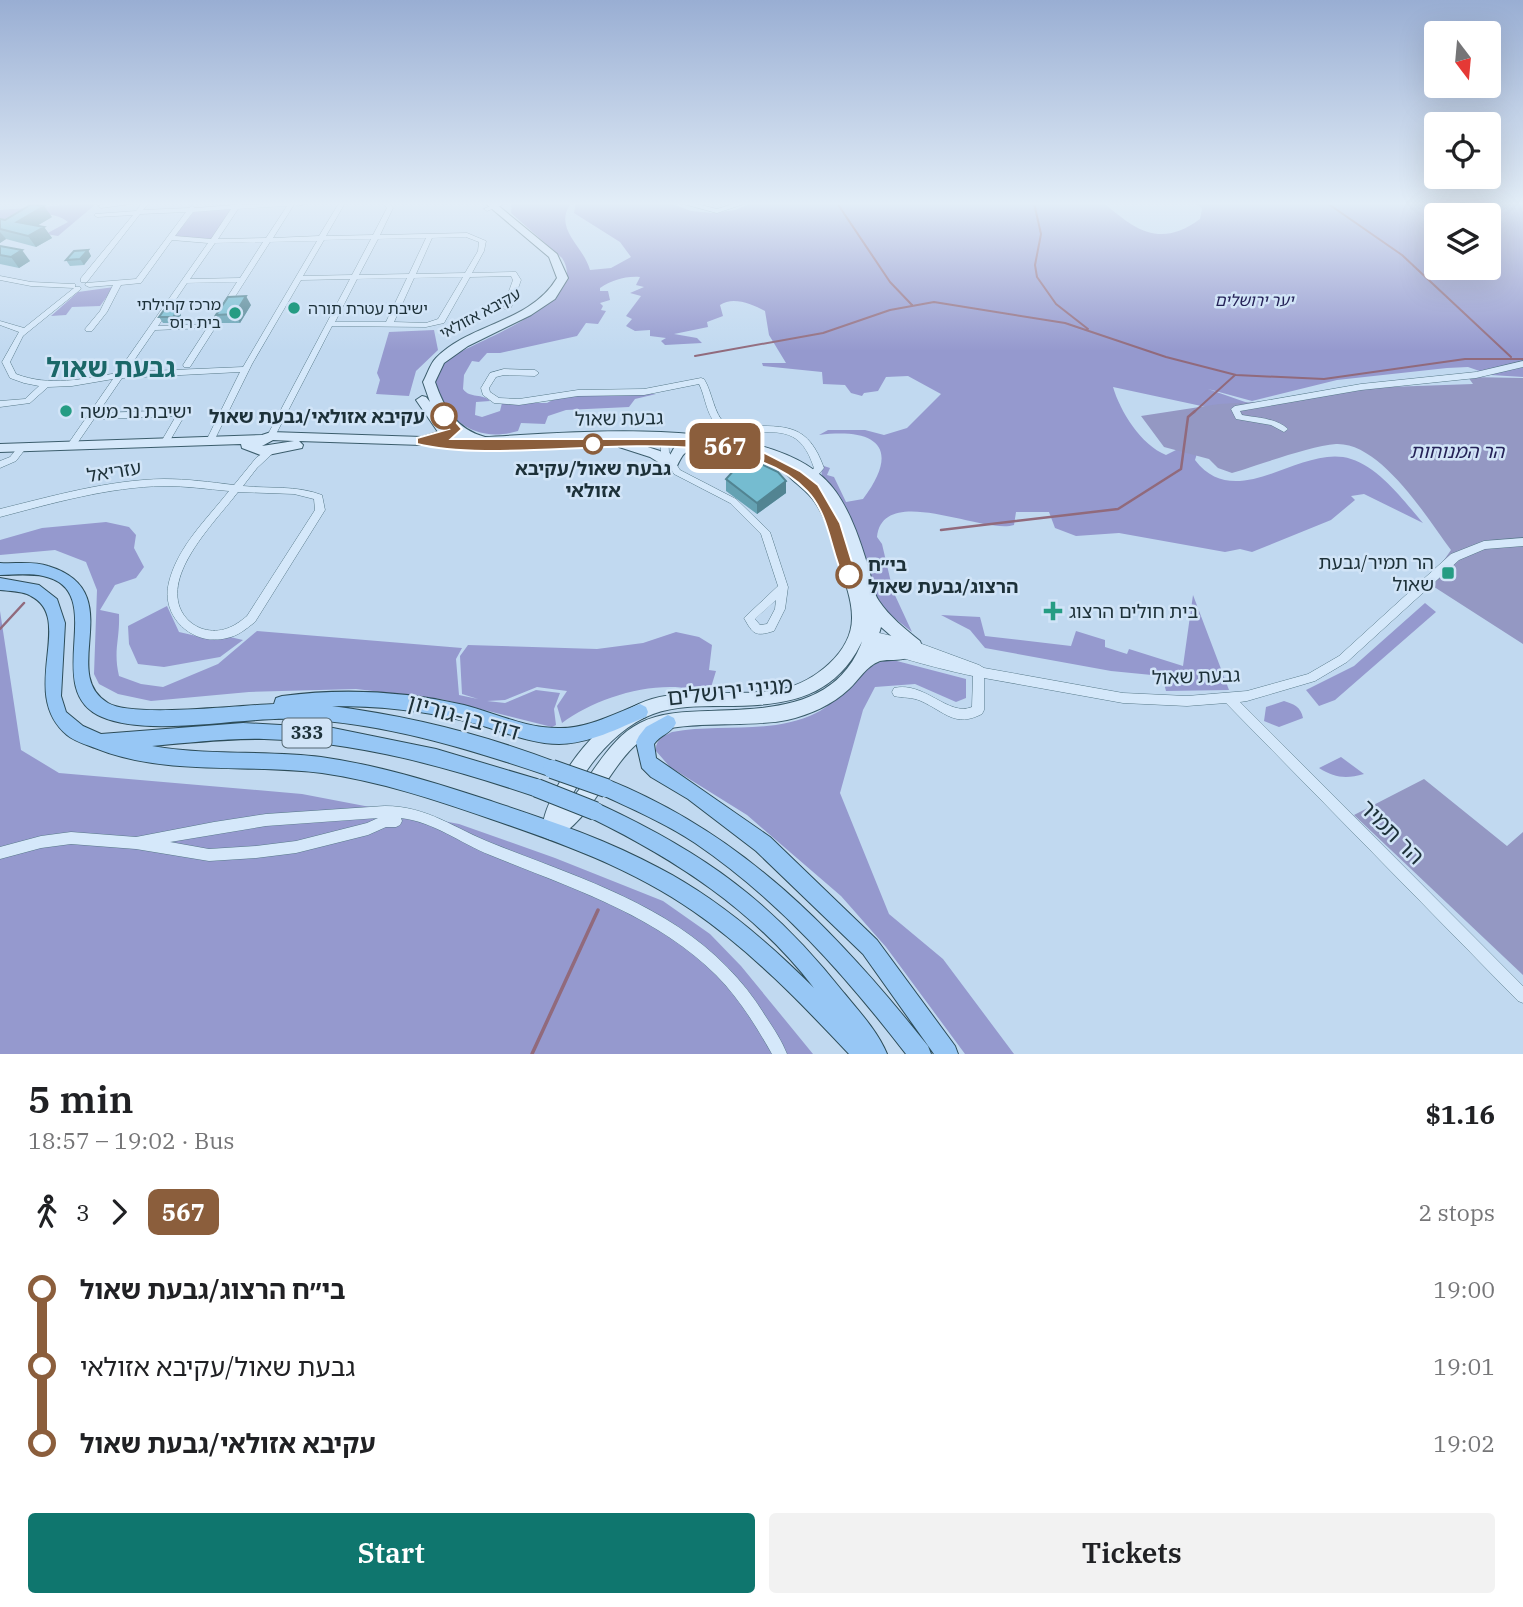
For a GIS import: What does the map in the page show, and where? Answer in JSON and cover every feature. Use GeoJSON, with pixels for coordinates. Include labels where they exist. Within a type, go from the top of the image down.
{"type":"FeatureCollection","features":[{"type":"Feature","properties":{"kind":"main road","name":"דוד בן-גוריון"},"geometry":{"type":"LineString","coordinates":[[0,569],[48,572],[70,582],[79,593],[84,604],[85,617],[80,684],[92,704],[106,712],[125,715],[296,711],[393,722],[469,741],[552,769],[606,788],[680,822],[760,879],[849,964],[920,1054]]}},
{"type":"Feature","properties":{"kind":"main road"},"geometry":{"type":"LineString","coordinates":[[0,584],[17,585],[42,594],[57,611],[59,622],[52,689],[56,707],[72,729],[103,745],[138,753],[292,762],[387,778],[551,831],[630,863],[674,886],[780,968],[864,1054]]}},
{"type":"Feature","properties":{"kind":"main road"},"geometry":{"type":"LineString","coordinates":[[218,713],[287,702],[389,700],[460,712],[540,734],[559,736],[586,731],[640,712]]}},
{"type":"Feature","properties":{"kind":"main road"},"geometry":{"type":"LineString","coordinates":[[668,723],[652,733],[645,742],[648,762],[762,844],[820,896],[870,947],[947,1054]]}},
{"type":"Feature","properties":{"kind":"main road","name":"333"},"geometry":{"type":"LineString","coordinates":[[72,729],[86,736],[122,740],[259,731],[331,735],[432,754],[537,788],[595,811],[695,862],[741,898],[782,935],[834,992],[876,1054]]}},
{"type":"Feature","properties":{"kind":"street"},"geometry":{"type":"LineString","coordinates":[[86,283],[109,252]]}},
{"type":"Feature","properties":{"kind":"street"},"geometry":{"type":"LineString","coordinates":[[160,252],[138,281],[86,283],[74,288],[25,331],[8,354],[6,367],[9,373],[20,380],[46,384],[120,376],[246,369]]}},
{"type":"Feature","properties":{"kind":"street"},"geometry":{"type":"LineString","coordinates":[[71,446],[206,252]]}},
{"type":"Feature","properties":{"kind":"street"},"geometry":{"type":"LineString","coordinates":[[187,365],[260,252]]}},
{"type":"Feature","properties":{"kind":"street"},"geometry":{"type":"LineString","coordinates":[[209,441],[246,369],[315,252]]}},
{"type":"Feature","properties":{"kind":"street"},"geometry":{"type":"LineString","coordinates":[[236,489],[267,445],[367,252]]}},
{"type":"Feature","properties":{"kind":"street"},"geometry":{"type":"LineString","coordinates":[[389,325],[422,252]]}},
{"type":"Feature","properties":{"kind":"street"},"geometry":{"type":"LineString","coordinates":[[329,324],[426,325],[441,321],[480,252]]}},
{"type":"Feature","properties":{"kind":"street","name":"עקיבא אזולאי"},"geometry":{"type":"LineString","coordinates":[[450,432],[433,419],[420,388],[427,366],[448,349],[531,307],[549,290],[554,278],[553,265],[542,252]]}},
{"type":"Feature","properties":{"kind":"street","name":"עקיבא אזולאי"},"geometry":{"type":"LineString","coordinates":[[450,432],[429,397],[428,378],[433,367],[450,352],[537,307],[555,290],[560,279],[559,265],[548,252]]}},
{"type":"Feature","properties":{"kind":"street"},"geometry":{"type":"LineString","coordinates":[[298,278],[513,274],[517,281],[507,308]]}},
{"type":"Feature","properties":{"kind":"street"},"geometry":{"type":"LineString","coordinates":[[0,278],[74,288]]}},
{"type":"Feature","properties":{"kind":"street"},"geometry":{"type":"LineString","coordinates":[[186,281],[241,280]]}},
{"type":"Feature","properties":{"kind":"street"},"geometry":{"type":"LineString","coordinates":[[89,329],[103,312],[118,283]]}},
{"type":"Feature","properties":{"kind":"street"},"geometry":{"type":"LineString","coordinates":[[1,325],[25,331]]}},
{"type":"Feature","properties":{"kind":"street"},"geometry":{"type":"LineString","coordinates":[[153,328],[210,326]]}},
{"type":"Feature","properties":{"kind":"street"},"geometry":{"type":"LineString","coordinates":[[1284,429],[1273,423],[1239,417],[1235,409],[1360,387],[1476,375],[1523,364]]}},
{"type":"Feature","properties":{"kind":"street"},"geometry":{"type":"LineString","coordinates":[[535,373],[504,372],[493,376],[485,388],[486,393],[497,401],[519,402],[578,393],[644,392],[701,381],[716,419],[725,427],[780,429],[797,433],[805,439],[817,458],[819,468],[811,479]]}},
{"type":"Feature","properties":{"kind":"street"},"geometry":{"type":"LineString","coordinates":[[0,404],[27,401],[46,384]]}},
{"type":"Feature","properties":{"kind":"street"},"geometry":{"type":"LineString","coordinates":[[103,416],[182,413],[165,442]]}},
{"type":"Feature","properties":{"kind":"street"},"geometry":{"type":"LineString","coordinates":[[413,439],[430,429],[433,419]]}},
{"type":"Feature","properties":{"kind":"street"},"geometry":{"type":"LineString","coordinates":[[0,449],[209,441],[267,445],[367,446],[450,432]]}},
{"type":"Feature","properties":{"kind":"street","name":"גבעת שאול"},"geometry":{"type":"LineString","coordinates":[[450,432],[485,441],[708,438],[750,446],[792,463],[811,479],[833,523],[868,637]]}},
{"type":"Feature","properties":{"kind":"street","name":"גבעת שאול"},"geometry":{"type":"LineString","coordinates":[[450,432],[470,445],[624,444],[664,440],[701,443],[754,453],[811,479],[828,490],[844,521],[875,621],[868,637]]}},
{"type":"Feature","properties":{"kind":"street"},"geometry":{"type":"LineString","coordinates":[[267,445],[333,439],[413,439],[470,445]]}},
{"type":"Feature","properties":{"kind":"street"},"geometry":{"type":"LineString","coordinates":[[319,446],[333,439]]}},
{"type":"Feature","properties":{"kind":"street"},"geometry":{"type":"LineString","coordinates":[[664,440],[671,465]]}},
{"type":"Feature","properties":{"kind":"street"},"geometry":{"type":"LineString","coordinates":[[671,465],[679,452],[701,443]]}},
{"type":"Feature","properties":{"kind":"street"},"geometry":{"type":"LineString","coordinates":[[624,444],[655,454],[683,477],[733,501],[761,525],[783,587]]}},
{"type":"Feature","properties":{"kind":"street"},"geometry":{"type":"LineString","coordinates":[[0,465],[13,458],[22,448]]}},
{"type":"Feature","properties":{"kind":"street","name":"עזריאל"},"geometry":{"type":"LineString","coordinates":[[0,513],[138,484],[236,489],[319,496],[320,510],[246,625],[220,635],[190,630],[180,622],[172,603],[176,574],[186,555],[236,489]]}},
{"type":"Feature","properties":{"kind":"street","name":"גבעת שאול"},"geometry":{"type":"LineString","coordinates":[[868,637],[957,668],[979,670],[1055,688],[1123,698],[1187,701],[1229,698],[1289,686],[1326,670],[1354,650],[1455,557],[1501,542],[1523,542]]}},
{"type":"Feature","properties":{"kind":"street"},"geometry":{"type":"LineString","coordinates":[[854,672],[876,655],[908,649],[869,596]]}},
{"type":"Feature","properties":{"kind":"street","name":"מגיני ירושלים"},"geometry":{"type":"LineString","coordinates":[[551,831],[570,815],[632,737],[653,725],[794,712],[837,692],[854,672],[868,637]]}},
{"type":"Feature","properties":{"kind":"street","name":"מגיני ירושלים"},"geometry":{"type":"LineString","coordinates":[[551,831],[562,796],[589,757],[606,736],[640,712],[667,704],[741,701],[804,691],[834,673],[868,637]]}},
{"type":"Feature","properties":{"kind":"street"},"geometry":{"type":"LineString","coordinates":[[898,692],[921,696],[951,714],[972,714],[978,710],[980,701],[979,670]]}},
{"type":"Feature","properties":{"kind":"street","name":"הר תמיר"},"geometry":{"type":"LineString","coordinates":[[1229,698],[1523,996]]}},
{"type":"Feature","properties":{"kind":"street"},"geometry":{"type":"LineString","coordinates":[[136,843],[283,816],[407,813],[441,822],[470,841],[592,890],[659,924],[712,961],[750,1006],[780,1054]]}},
{"type":"Feature","properties":{"kind":"street"},"geometry":{"type":"LineString","coordinates":[[0,853],[61,838],[136,843],[209,855],[256,852],[296,847],[368,829],[386,821],[396,821]]}},
{"type":"Feature","properties":{"kind":"green space","name":"יער ירושלים"},"geometry":{"type":"Polygon","coordinates":[[[555,252],[580,252],[590,270],[611,268],[631,257],[627,252],[1424,252],[1424,280],[1501,280],[1501,252],[1523,252],[1523,377],[1491,375],[1468,367],[1447,368],[1337,380],[1252,401],[1208,389],[1248,403],[1234,413],[1113,387],[1121,406],[1140,435],[1148,444],[1166,455],[1202,437],[1195,460],[1212,475],[1230,481],[1250,480],[1311,460],[1332,457],[1351,459],[1382,477],[1423,523],[1364,494],[1351,496],[1355,500],[1331,520],[1252,552],[1240,549],[1225,552],[1119,533],[1076,536],[1055,528],[1049,512],[1016,512],[1014,525],[1000,526],[937,514],[897,513],[883,521],[877,537],[882,544],[893,591],[912,632],[883,609],[874,595],[836,496],[822,478],[821,465],[830,468],[827,475],[834,477],[846,502],[863,499],[881,466],[881,454],[877,445],[868,438],[855,435],[819,435],[828,430],[865,430],[884,435],[907,428],[941,394],[908,376],[886,377],[878,391],[864,393],[862,396],[851,393],[845,385],[823,384],[822,372],[763,366],[762,363],[786,363],[769,335],[765,311],[742,302],[731,301],[720,305],[723,316],[707,322],[708,327],[674,334],[697,338],[702,343],[665,345],[661,341],[666,338],[650,336],[650,330],[635,331],[626,326],[632,319],[626,316],[641,296],[630,293],[644,287],[636,285],[640,277],[629,277],[600,288],[600,291],[608,291],[610,300],[600,303],[603,306],[601,310],[606,311],[598,324],[586,323],[577,336],[500,353],[487,353],[479,362],[472,361],[464,375],[463,389],[469,394],[490,401],[476,402],[475,415],[482,417],[500,411],[502,403],[547,403],[558,397],[579,394],[656,394],[635,399],[629,407],[566,410],[548,416],[545,424],[521,423],[518,431],[504,434],[478,432],[456,420],[433,386],[440,367],[458,353],[524,320],[545,306],[560,291],[567,275],[562,258],[555,252]]]}},
{"type":"Feature","properties":{"kind":"green space"},"geometry":{"type":"Polygon","coordinates":[[[114,287],[100,306],[72,307],[66,315],[51,316],[78,292],[114,287]]]}},
{"type":"Feature","properties":{"kind":"green space"},"geometry":{"type":"Polygon","coordinates":[[[434,330],[438,350],[416,371],[409,396],[376,394],[380,380],[377,373],[389,332],[434,330]]]}},
{"type":"Feature","properties":{"kind":"green space","name":"הר המנוחות"},"geometry":{"type":"Polygon","coordinates":[[[1468,377],[1523,378],[1523,644],[1428,583],[1451,550],[1401,484],[1370,455],[1353,447],[1325,445],[1232,473],[1218,468],[1209,459],[1164,447],[1141,416],[1219,404],[1292,400],[1361,388],[1473,384],[1468,377]]]}},
{"type":"Feature","properties":{"kind":"green space"},"geometry":{"type":"Polygon","coordinates":[[[106,522],[129,527],[136,535],[134,548],[144,567],[136,578],[115,585],[100,610],[119,614],[119,676],[141,684],[163,687],[218,664],[257,631],[462,648],[456,659],[459,695],[478,699],[462,694],[460,656],[468,645],[597,649],[643,643],[676,632],[699,637],[712,645],[709,670],[716,671],[709,694],[673,687],[632,692],[594,705],[562,723],[557,706],[567,691],[537,687],[505,700],[487,701],[505,703],[536,690],[560,693],[554,709],[556,725],[552,727],[441,699],[356,689],[249,692],[151,701],[118,694],[99,684],[94,674],[97,590],[86,562],[55,550],[0,555],[0,540],[42,528],[106,522]]]}},
{"type":"Feature","properties":{"kind":"green space"},"geometry":{"type":"Polygon","coordinates":[[[1193,595],[1229,690],[1166,691],[1162,676],[1111,671],[985,648],[970,630],[941,615],[980,617],[985,636],[1071,646],[1076,631],[1105,640],[1105,647],[1127,654],[1129,649],[1183,666],[1193,595]]]}},
{"type":"Feature","properties":{"kind":"green space"},"geometry":{"type":"Polygon","coordinates":[[[1425,603],[1436,612],[1335,700],[1319,706],[1306,690],[1354,666],[1425,603]]]}},
{"type":"Feature","properties":{"kind":"green space"},"geometry":{"type":"Polygon","coordinates":[[[167,606],[179,632],[214,640],[230,637],[243,640],[220,657],[164,667],[138,664],[129,644],[128,626],[167,606]]]}},
{"type":"Feature","properties":{"kind":"green space"},"geometry":{"type":"Polygon","coordinates":[[[0,611],[21,750],[59,773],[302,794],[459,824],[555,858],[663,901],[710,934],[741,966],[813,1054],[0,1054],[0,611]]]}},
{"type":"Feature","properties":{"kind":"green space"},"geometry":{"type":"Polygon","coordinates":[[[893,660],[966,679],[966,698],[956,702],[915,684],[875,687],[863,710],[840,793],[889,914],[943,959],[1014,1054],[965,1054],[886,947],[841,896],[747,815],[670,767],[656,751],[658,741],[672,732],[763,726],[799,720],[826,707],[863,672],[883,661],[893,660]]]}},
{"type":"Feature","properties":{"kind":"green space"},"geometry":{"type":"Polygon","coordinates":[[[1284,701],[1296,706],[1303,718],[1279,727],[1264,721],[1266,707],[1284,701]]]}},
{"type":"Feature","properties":{"kind":"green space"},"geometry":{"type":"Polygon","coordinates":[[[1341,757],[1364,774],[1341,777],[1319,768],[1341,757]]]}},
{"type":"Feature","properties":{"kind":"green space"},"geometry":{"type":"Polygon","coordinates":[[[1424,779],[1507,846],[1523,832],[1523,975],[1354,815],[1424,779]]]}},
{"type":"Feature","properties":{"kind":"building"},"geometry":{"type":"Polygon","coordinates":[[[0,252],[19,252],[11,257],[0,255],[0,252]]]}},
{"type":"Feature","properties":{"kind":"building"},"geometry":{"type":"Polygon","coordinates":[[[73,252],[86,252],[80,259],[66,260],[73,252]]]}},
{"type":"Feature","properties":{"kind":"building"},"geometry":{"type":"Polygon","coordinates":[[[246,296],[235,314],[216,315],[228,297],[246,296]]]}},
{"type":"Feature","properties":{"kind":"building"},"geometry":{"type":"Polygon","coordinates":[[[164,310],[178,310],[173,317],[159,317],[164,310]]]}},
{"type":"Feature","properties":{"kind":"building"},"geometry":{"type":"Polygon","coordinates":[[[746,457],[778,472],[786,481],[757,503],[726,479],[746,457]]]}},
{"type":"Feature","properties":{"kind":"waterway"},"geometry":{"type":"LineString","coordinates":[[870,252],[890,282],[912,305]]}},
{"type":"Feature","properties":{"kind":"waterway"},"geometry":{"type":"LineString","coordinates":[[1037,252],[1035,265],[1037,277],[1056,304],[1088,329]]}},
{"type":"Feature","properties":{"kind":"waterway"},"geometry":{"type":"LineString","coordinates":[[1398,252],[1511,357]]}},
{"type":"Feature","properties":{"kind":"waterway"},"geometry":{"type":"LineString","coordinates":[[695,356],[823,333],[890,310],[934,302],[1065,323],[1166,357],[1236,375],[1324,379],[1465,359],[1523,359]]}},
{"type":"Feature","properties":{"kind":"waterway"},"geometry":{"type":"LineString","coordinates":[[1193,413],[1235,375]]}},
{"type":"Feature","properties":{"kind":"waterway"},"geometry":{"type":"LineString","coordinates":[[941,530],[1118,509],[1181,469],[1188,417],[1195,411]]}},
{"type":"Feature","properties":{"kind":"waterway"},"geometry":{"type":"LineString","coordinates":[[0,629],[24,603]]}},
{"type":"Feature","properties":{"kind":"waterway"},"geometry":{"type":"LineString","coordinates":[[532,1054],[598,910]]}},
{"type":"Feature","properties":{"kind":"bus line","name":"567"},"geometry":{"type":"LineString","coordinates":[[444,416],[456,429],[448,436],[422,441],[478,446],[707,443],[747,451],[774,461],[806,482],[825,505],[849,575]]}},
{"type":"Feature","properties":{"kind":"place","name":"ישיבת עטרת תורה"},"geometry":{"type":"Point","coordinates":[294,308]}},
{"type":"Feature","properties":{"kind":"place","name":"מרכז קהילתי בית רוס"},"geometry":{"type":"Point","coordinates":[235,313]}},
{"type":"Feature","properties":{"kind":"place","name":"ישיבת נר משה"},"geometry":{"type":"Point","coordinates":[66,411]}},
{"type":"Feature","properties":{"kind":"place","name":"עקיבא אזולאי/גבעת שאול"},"geometry":{"type":"Point","coordinates":[444,416]}},
{"type":"Feature","properties":{"kind":"place","name":"גבעת שאול/עקיבא אזולאי"},"geometry":{"type":"Point","coordinates":[593,444]}},
{"type":"Feature","properties":{"kind":"place","name":"הר תמיר/גבעת שאול"},"geometry":{"type":"Point","coordinates":[1448,573]}},
{"type":"Feature","properties":{"kind":"place","name":"בי״ח הרצוג/גבעת שאול"},"geometry":{"type":"Point","coordinates":[849,575]}},
{"type":"Feature","properties":{"kind":"place","name":"בית חולים הרצוג"},"geometry":{"type":"Point","coordinates":[1053,611]}},
{"type":"Feature","properties":{"kind":"district","name":"גבעת שאול"},"geometry":{"type":"Point","coordinates":[111,368]}}]}
